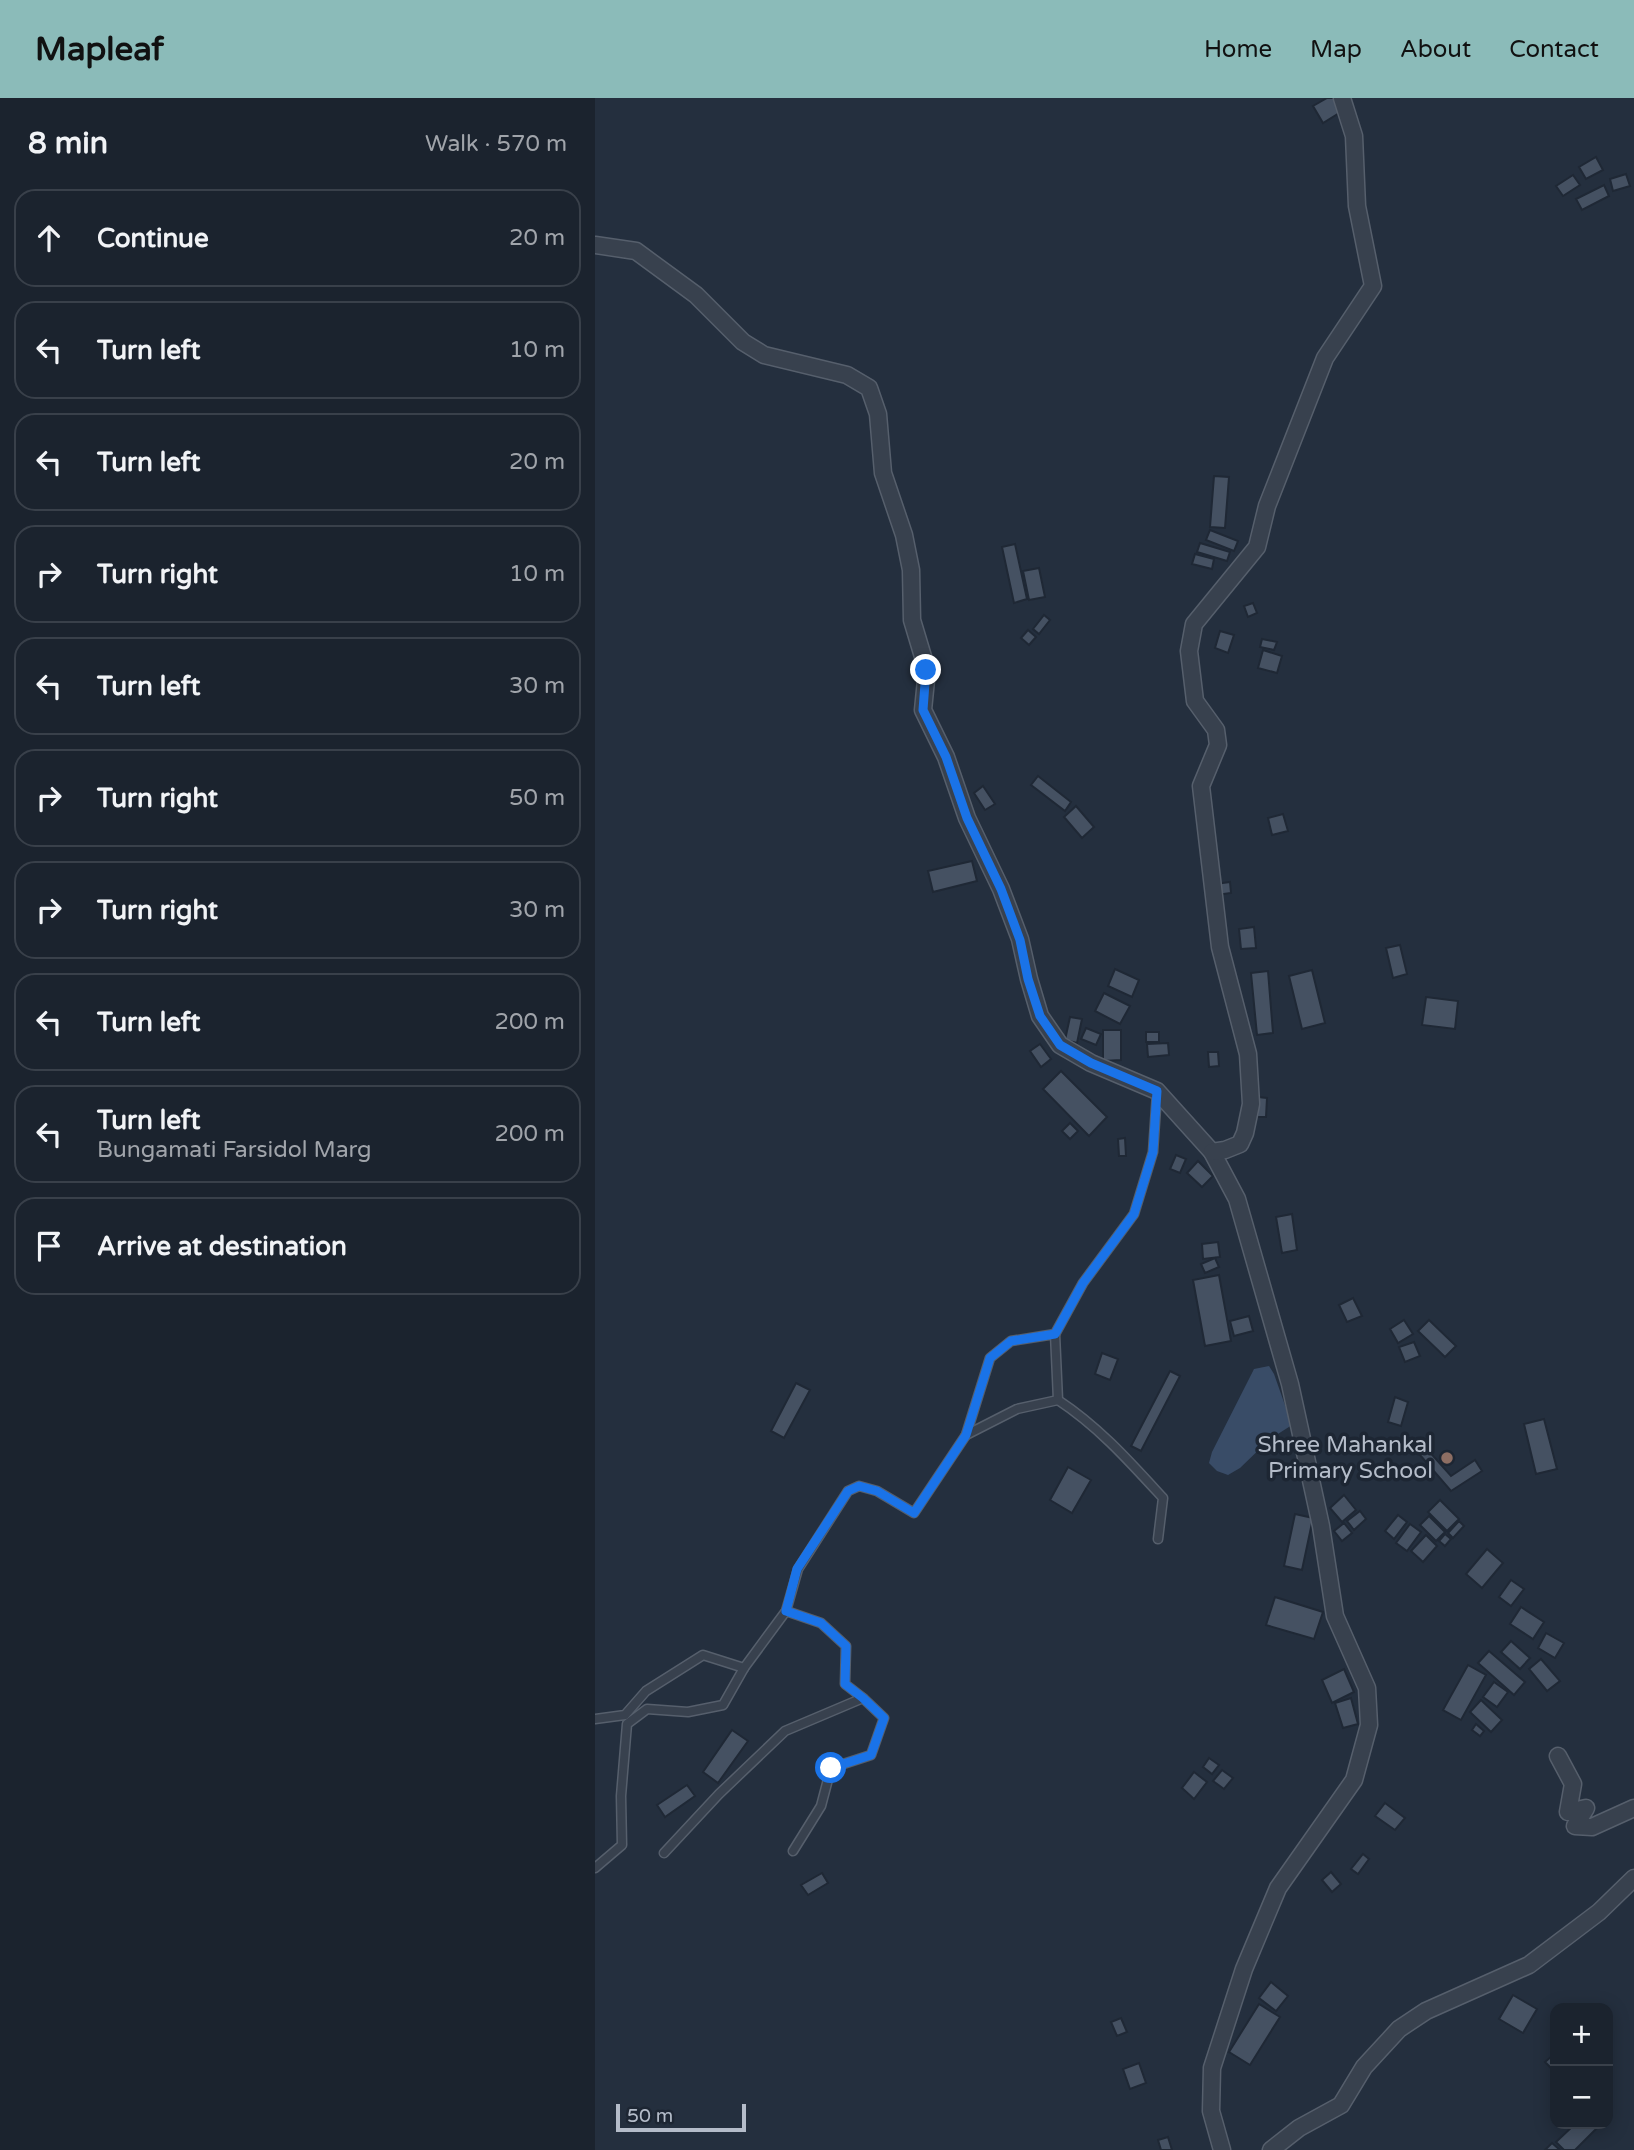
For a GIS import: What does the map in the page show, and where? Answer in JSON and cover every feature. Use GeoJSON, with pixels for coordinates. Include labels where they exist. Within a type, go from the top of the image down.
{"type":"FeatureCollection","features":[{"type":"Feature","properties":{"kind":"street"},"geometry":{"type":"LineString","coordinates":[[1212,1152],[1240,1144],[1251,1104],[1248,1054],[1220,947],[1217,907],[1205,833],[1201,786],[1218,745],[1216,730],[1195,701],[1189,651],[1194,624],[1257,547],[1267,506],[1325,358],[1373,286],[1357,206],[1354,136],[1342,98]]}},
{"type":"Feature","properties":{"kind":"street"},"geometry":{"type":"LineString","coordinates":[[595,244],[636,251],[696,295],[743,342],[764,355],[847,375],[869,388],[879,414],[883,473],[904,535],[911,569],[912,620],[926,670],[923,710],[946,757],[967,818],[1001,889],[1020,940],[1028,979],[1040,1016],[1060,1045],[1091,1063],[1157,1091],[1212,1152],[1237,1199],[1290,1384],[1321,1526],[1335,1616],[1367,1688],[1369,1725],[1354,1780],[1278,1888],[1244,1969],[1212,2068],[1211,2112],[1222,2150]]}},
{"type":"Feature","properties":{"kind":"street"},"geometry":{"type":"LineString","coordinates":[[1558,1756],[1573,1784],[1567,1812],[1586,1808],[1575,1826],[1591,1828],[1634,1808]]}},
{"type":"Feature","properties":{"kind":"street"},"geometry":{"type":"LineString","coordinates":[[1271,2150],[1299,2128],[1341,2105],[1364,2067],[1399,2029],[1426,2011],[1529,1965],[1599,1912],[1634,1878]]}},
{"type":"Feature","properties":{"kind":"lane"},"geometry":{"type":"LineString","coordinates":[[1058,1401],[1055,1334],[1083,1283],[1134,1214],[1153,1152],[1157,1091]]}},
{"type":"Feature","properties":{"kind":"lane"},"geometry":{"type":"LineString","coordinates":[[595,1868],[622,1846],[621,1796],[627,1724],[647,1709],[688,1712],[723,1705],[744,1668],[786,1611],[797,1569],[848,1491],[859,1486],[877,1491],[914,1513],[966,1435],[990,1358],[1011,1341],[1055,1334]]}},
{"type":"Feature","properties":{"kind":"lane"},"geometry":{"type":"LineString","coordinates":[[966,1435],[1017,1409],[1058,1401],[1084,1418],[1111,1442],[1163,1498],[1158,1539]]}},
{"type":"Feature","properties":{"kind":"lane"},"geometry":{"type":"LineString","coordinates":[[786,1611],[821,1623],[846,1646],[845,1684],[884,1718],[871,1755],[831,1768],[821,1806],[793,1851]]}},
{"type":"Feature","properties":{"kind":"lane"},"geometry":{"type":"LineString","coordinates":[[595,1719],[625,1715],[646,1691],[703,1655],[744,1668]]}},
{"type":"Feature","properties":{"kind":"lane"},"geometry":{"type":"LineString","coordinates":[[664,1853],[719,1794],[785,1731],[863,1698]]}},
{"type":"Feature","properties":{"kind":"water"},"geometry":{"type":"Polygon","coordinates":[[[1269,1366],[1292,1425],[1270,1439],[1240,1468],[1228,1475],[1217,1471],[1209,1463],[1212,1452],[1254,1369],[1269,1366]]]}},
{"type":"Feature","properties":{"kind":"building"},"geometry":{"type":"Polygon","coordinates":[[[1327,98],[1337,98],[1344,110],[1323,123],[1313,106],[1327,98]]]}},
{"type":"Feature","properties":{"kind":"building"},"geometry":{"type":"Polygon","coordinates":[[[1596,157],[1603,170],[1586,179],[1579,167],[1596,157]]]}},
{"type":"Feature","properties":{"kind":"building"},"geometry":{"type":"Polygon","coordinates":[[[1626,174],[1630,186],[1613,191],[1610,179],[1626,174]]]}},
{"type":"Feature","properties":{"kind":"building"},"geometry":{"type":"Polygon","coordinates":[[[1573,175],[1580,185],[1563,196],[1556,186],[1573,175]]]}},
{"type":"Feature","properties":{"kind":"building"},"geometry":{"type":"Polygon","coordinates":[[[1604,185],[1609,196],[1582,210],[1576,199],[1604,185]]]}},
{"type":"Feature","properties":{"kind":"building"},"geometry":{"type":"Polygon","coordinates":[[[1214,476],[1229,477],[1225,528],[1210,527],[1214,476]]]}},
{"type":"Feature","properties":{"kind":"building"},"geometry":{"type":"Polygon","coordinates":[[[1210,530],[1238,541],[1234,551],[1206,540],[1210,530]]]}},
{"type":"Feature","properties":{"kind":"building"},"geometry":{"type":"Polygon","coordinates":[[[1200,543],[1230,552],[1227,561],[1197,552],[1200,543]]]}},
{"type":"Feature","properties":{"kind":"building"},"geometry":{"type":"Polygon","coordinates":[[[1015,544],[1027,599],[1014,603],[1002,547],[1015,544]]]}},
{"type":"Feature","properties":{"kind":"building"},"geometry":{"type":"Polygon","coordinates":[[[1195,554],[1214,559],[1212,569],[1192,564],[1195,554]]]}},
{"type":"Feature","properties":{"kind":"building"},"geometry":{"type":"Polygon","coordinates":[[[1039,568],[1045,597],[1029,600],[1023,571],[1039,568]]]}},
{"type":"Feature","properties":{"kind":"building"},"geometry":{"type":"Polygon","coordinates":[[[1253,603],[1257,613],[1248,617],[1244,606],[1253,603]]]}},
{"type":"Feature","properties":{"kind":"building"},"geometry":{"type":"Polygon","coordinates":[[[1044,615],[1050,620],[1039,634],[1033,629],[1044,615]]]}},
{"type":"Feature","properties":{"kind":"building"},"geometry":{"type":"Polygon","coordinates":[[[1028,630],[1036,637],[1029,645],[1021,638],[1028,630]]]}},
{"type":"Feature","properties":{"kind":"building"},"geometry":{"type":"Polygon","coordinates":[[[1220,631],[1234,635],[1228,653],[1215,648],[1220,631]]]}},
{"type":"Feature","properties":{"kind":"building"},"geometry":{"type":"Polygon","coordinates":[[[1262,639],[1277,642],[1274,650],[1260,647],[1262,639]]]}},
{"type":"Feature","properties":{"kind":"building"},"geometry":{"type":"Polygon","coordinates":[[[1263,650],[1282,656],[1277,673],[1258,668],[1263,650]]]}},
{"type":"Feature","properties":{"kind":"building"},"geometry":{"type":"Polygon","coordinates":[[[1038,776],[1071,802],[1065,811],[1031,785],[1038,776]]]}},
{"type":"Feature","properties":{"kind":"building"},"geometry":{"type":"Polygon","coordinates":[[[983,786],[995,804],[985,810],[974,793],[983,786]]]}},
{"type":"Feature","properties":{"kind":"building"},"geometry":{"type":"Polygon","coordinates":[[[1076,806],[1094,827],[1082,838],[1064,817],[1076,806]]]}},
{"type":"Feature","properties":{"kind":"building"},"geometry":{"type":"Polygon","coordinates":[[[1283,814],[1288,831],[1272,835],[1268,818],[1283,814]]]}},
{"type":"Feature","properties":{"kind":"building"},"geometry":{"type":"Polygon","coordinates":[[[972,861],[977,881],[933,892],[928,871],[972,861]]]}},
{"type":"Feature","properties":{"kind":"building"},"geometry":{"type":"Polygon","coordinates":[[[1230,882],[1231,893],[1216,895],[1215,884],[1230,882]]]}},
{"type":"Feature","properties":{"kind":"building"},"geometry":{"type":"Polygon","coordinates":[[[1254,927],[1256,948],[1241,949],[1239,929],[1254,927]]]}},
{"type":"Feature","properties":{"kind":"building"},"geometry":{"type":"Polygon","coordinates":[[[1400,945],[1407,974],[1393,978],[1386,948],[1400,945]]]}},
{"type":"Feature","properties":{"kind":"building"},"geometry":{"type":"Polygon","coordinates":[[[1115,969],[1139,980],[1132,997],[1108,986],[1115,969]]]}},
{"type":"Feature","properties":{"kind":"building"},"geometry":{"type":"Polygon","coordinates":[[[1312,970],[1325,1023],[1302,1029],[1289,976],[1312,970]]]}},
{"type":"Feature","properties":{"kind":"building"},"geometry":{"type":"Polygon","coordinates":[[[1268,971],[1273,1033],[1257,1035],[1251,973],[1268,971]]]}},
{"type":"Feature","properties":{"kind":"building"},"geometry":{"type":"Polygon","coordinates":[[[1104,993],[1130,1006],[1120,1024],[1095,1011],[1104,993]]]}},
{"type":"Feature","properties":{"kind":"building"},"geometry":{"type":"Polygon","coordinates":[[[1426,997],[1458,1001],[1455,1029],[1422,1025],[1426,997]]]}},
{"type":"Feature","properties":{"kind":"building"},"geometry":{"type":"Polygon","coordinates":[[[1070,1017],[1082,1019],[1077,1043],[1065,1040],[1070,1017]]]}},
{"type":"Feature","properties":{"kind":"building"},"geometry":{"type":"Polygon","coordinates":[[[1086,1028],[1101,1034],[1096,1045],[1081,1039],[1086,1028]]]}},
{"type":"Feature","properties":{"kind":"building"},"geometry":{"type":"Polygon","coordinates":[[[1103,1030],[1121,1030],[1121,1060],[1103,1061],[1103,1030]]]}},
{"type":"Feature","properties":{"kind":"building"},"geometry":{"type":"Polygon","coordinates":[[[1146,1032],[1159,1032],[1159,1042],[1146,1042],[1146,1032]]]}},
{"type":"Feature","properties":{"kind":"building"},"geometry":{"type":"Polygon","coordinates":[[[1168,1043],[1169,1055],[1148,1057],[1147,1044],[1168,1043]]]}},
{"type":"Feature","properties":{"kind":"building"},"geometry":{"type":"Polygon","coordinates":[[[1040,1044],[1051,1059],[1041,1067],[1030,1051],[1040,1044]]]}},
{"type":"Feature","properties":{"kind":"building"},"geometry":{"type":"Polygon","coordinates":[[[1208,1052],[1218,1052],[1219,1066],[1209,1067],[1208,1052]]]}},
{"type":"Feature","properties":{"kind":"building"},"geometry":{"type":"Polygon","coordinates":[[[1061,1071],[1107,1117],[1089,1136],[1043,1089],[1061,1071]]]}},
{"type":"Feature","properties":{"kind":"building"},"geometry":{"type":"Polygon","coordinates":[[[1258,1097],[1267,1098],[1266,1117],[1257,1117],[1258,1097]]]}},
{"type":"Feature","properties":{"kind":"building"},"geometry":{"type":"Polygon","coordinates":[[[1070,1123],[1078,1131],[1070,1139],[1062,1131],[1070,1123]]]}},
{"type":"Feature","properties":{"kind":"building"},"geometry":{"type":"Polygon","coordinates":[[[1125,1138],[1126,1156],[1119,1156],[1118,1139],[1125,1138]]]}},
{"type":"Feature","properties":{"kind":"building"},"geometry":{"type":"Polygon","coordinates":[[[1176,1155],[1186,1159],[1180,1173],[1170,1169],[1176,1155]]]}},
{"type":"Feature","properties":{"kind":"building"},"geometry":{"type":"Polygon","coordinates":[[[1198,1161],[1213,1176],[1202,1187],[1187,1173],[1198,1161]]]}},
{"type":"Feature","properties":{"kind":"building"},"geometry":{"type":"Polygon","coordinates":[[[1292,1214],[1297,1250],[1282,1253],[1276,1217],[1292,1214]]]}},
{"type":"Feature","properties":{"kind":"building"},"geometry":{"type":"Polygon","coordinates":[[[1218,1242],[1220,1257],[1203,1259],[1202,1244],[1218,1242]]]}},
{"type":"Feature","properties":{"kind":"building"},"geometry":{"type":"Polygon","coordinates":[[[1215,1258],[1219,1267],[1205,1273],[1201,1264],[1215,1258]]]}},
{"type":"Feature","properties":{"kind":"building"},"geometry":{"type":"Polygon","coordinates":[[[1219,1275],[1231,1341],[1205,1346],[1193,1280],[1219,1275]]]}},
{"type":"Feature","properties":{"kind":"building"},"geometry":{"type":"Polygon","coordinates":[[[1353,1298],[1362,1316],[1347,1322],[1339,1305],[1353,1298]]]}},
{"type":"Feature","properties":{"kind":"building"},"geometry":{"type":"Polygon","coordinates":[[[1249,1316],[1253,1331],[1234,1336],[1230,1321],[1249,1316]]]}},
{"type":"Feature","properties":{"kind":"building"},"geometry":{"type":"Polygon","coordinates":[[[1404,1320],[1413,1334],[1398,1343],[1390,1329],[1404,1320]]]}},
{"type":"Feature","properties":{"kind":"building"},"geometry":{"type":"Polygon","coordinates":[[[1429,1320],[1456,1346],[1445,1357],[1418,1331],[1429,1320]]]}},
{"type":"Feature","properties":{"kind":"building"},"geometry":{"type":"Polygon","coordinates":[[[1414,1342],[1420,1356],[1405,1362],[1399,1347],[1414,1342]]]}},
{"type":"Feature","properties":{"kind":"building"},"geometry":{"type":"Polygon","coordinates":[[[1102,1353],[1118,1359],[1110,1380],[1095,1374],[1102,1353]]]}},
{"type":"Feature","properties":{"kind":"building"},"geometry":{"type":"Polygon","coordinates":[[[1170,1371],[1180,1376],[1141,1451],[1131,1446],[1170,1371]]]}},
{"type":"Feature","properties":{"kind":"building"},"geometry":{"type":"Polygon","coordinates":[[[796,1383],[810,1390],[784,1438],[771,1431],[796,1383]]]}},
{"type":"Feature","properties":{"kind":"building"},"geometry":{"type":"Polygon","coordinates":[[[1395,1397],[1408,1402],[1401,1426],[1388,1422],[1395,1397]]]}},
{"type":"Feature","properties":{"kind":"building"},"geometry":{"type":"Polygon","coordinates":[[[1544,1419],[1557,1469],[1536,1474],[1524,1424],[1544,1419]]]}},
{"type":"Feature","properties":{"kind":"building"},"geometry":{"type":"Polygon","coordinates":[[[1427,1449],[1451,1476],[1475,1460],[1482,1471],[1451,1491],[1420,1455],[1427,1449]]]}},
{"type":"Feature","properties":{"kind":"building"},"geometry":{"type":"Polygon","coordinates":[[[1068,1467],[1091,1480],[1072,1513],[1050,1500],[1068,1467]]]}},
{"type":"Feature","properties":{"kind":"building"},"geometry":{"type":"Polygon","coordinates":[[[1344,1495],[1356,1510],[1342,1522],[1330,1508],[1344,1495]]]}},
{"type":"Feature","properties":{"kind":"building"},"geometry":{"type":"Polygon","coordinates":[[[1440,1500],[1459,1519],[1447,1531],[1428,1512],[1440,1500]]]}},
{"type":"Feature","properties":{"kind":"building"},"geometry":{"type":"Polygon","coordinates":[[[1360,1511],[1366,1519],[1354,1530],[1347,1521],[1360,1511]]]}},
{"type":"Feature","properties":{"kind":"building"},"geometry":{"type":"Polygon","coordinates":[[[1295,1514],[1313,1518],[1302,1570],[1284,1566],[1295,1514]]]}},
{"type":"Feature","properties":{"kind":"building"},"geometry":{"type":"Polygon","coordinates":[[[1398,1515],[1407,1522],[1394,1539],[1385,1531],[1398,1515]]]}},
{"type":"Feature","properties":{"kind":"building"},"geometry":{"type":"Polygon","coordinates":[[[1429,1516],[1445,1532],[1436,1541],[1420,1525],[1429,1516]]]}},
{"type":"Feature","properties":{"kind":"building"},"geometry":{"type":"Polygon","coordinates":[[[1459,1521],[1464,1526],[1453,1538],[1448,1533],[1459,1521]]]}},
{"type":"Feature","properties":{"kind":"building"},"geometry":{"type":"Polygon","coordinates":[[[1344,1523],[1352,1533],[1342,1541],[1334,1531],[1344,1523]]]}},
{"type":"Feature","properties":{"kind":"building"},"geometry":{"type":"Polygon","coordinates":[[[1410,1524],[1421,1532],[1407,1551],[1396,1543],[1410,1524]]]}},
{"type":"Feature","properties":{"kind":"building"},"geometry":{"type":"Polygon","coordinates":[[[1445,1534],[1451,1539],[1445,1546],[1439,1541],[1445,1534]]]}},
{"type":"Feature","properties":{"kind":"building"},"geometry":{"type":"Polygon","coordinates":[[[1426,1535],[1437,1546],[1423,1562],[1411,1551],[1426,1535]]]}},
{"type":"Feature","properties":{"kind":"building"},"geometry":{"type":"Polygon","coordinates":[[[1487,1549],[1503,1563],[1482,1588],[1466,1574],[1487,1549]]]}},
{"type":"Feature","properties":{"kind":"building"},"geometry":{"type":"Polygon","coordinates":[[[1511,1580],[1524,1589],[1511,1606],[1499,1597],[1511,1580]]]}},
{"type":"Feature","properties":{"kind":"building"},"geometry":{"type":"Polygon","coordinates":[[[1275,1597],[1323,1612],[1314,1639],[1266,1625],[1275,1597]]]}},
{"type":"Feature","properties":{"kind":"building"},"geometry":{"type":"Polygon","coordinates":[[[1521,1607],[1544,1622],[1533,1639],[1510,1624],[1521,1607]]]}},
{"type":"Feature","properties":{"kind":"building"},"geometry":{"type":"Polygon","coordinates":[[[1546,1633],[1564,1643],[1555,1658],[1538,1648],[1546,1633]]]}},
{"type":"Feature","properties":{"kind":"building"},"geometry":{"type":"Polygon","coordinates":[[[1511,1641],[1530,1658],[1520,1669],[1501,1652],[1511,1641]]]}},
{"type":"Feature","properties":{"kind":"building"},"geometry":{"type":"Polygon","coordinates":[[[1489,1651],[1525,1682],[1514,1695],[1478,1663],[1489,1651]]]}},
{"type":"Feature","properties":{"kind":"building"},"geometry":{"type":"Polygon","coordinates":[[[1541,1659],[1560,1681],[1547,1691],[1529,1669],[1541,1659]]]}},
{"type":"Feature","properties":{"kind":"building"},"geometry":{"type":"Polygon","coordinates":[[[1468,1665],[1486,1675],[1461,1720],[1443,1710],[1468,1665]]]}},
{"type":"Feature","properties":{"kind":"building"},"geometry":{"type":"Polygon","coordinates":[[[1344,1669],[1354,1692],[1332,1703],[1322,1680],[1344,1669]]]}},
{"type":"Feature","properties":{"kind":"building"},"geometry":{"type":"Polygon","coordinates":[[[1494,1682],[1508,1692],[1497,1707],[1483,1697],[1494,1682]]]}},
{"type":"Feature","properties":{"kind":"building"},"geometry":{"type":"Polygon","coordinates":[[[1351,1698],[1358,1724],[1343,1728],[1335,1703],[1351,1698]]]}},
{"type":"Feature","properties":{"kind":"building"},"geometry":{"type":"Polygon","coordinates":[[[1481,1700],[1502,1720],[1491,1732],[1470,1712],[1481,1700]]]}},
{"type":"Feature","properties":{"kind":"building"},"geometry":{"type":"Polygon","coordinates":[[[1476,1724],[1484,1731],[1480,1736],[1472,1730],[1476,1724]]]}},
{"type":"Feature","properties":{"kind":"building"},"geometry":{"type":"Polygon","coordinates":[[[732,1730],[748,1741],[718,1783],[703,1772],[732,1730]]]}},
{"type":"Feature","properties":{"kind":"building"},"geometry":{"type":"Polygon","coordinates":[[[1209,1758],[1219,1765],[1212,1774],[1203,1767],[1209,1758]]]}},
{"type":"Feature","properties":{"kind":"building"},"geometry":{"type":"Polygon","coordinates":[[[1222,1770],[1233,1778],[1224,1789],[1213,1781],[1222,1770]]]}},
{"type":"Feature","properties":{"kind":"building"},"geometry":{"type":"Polygon","coordinates":[[[1194,1772],[1207,1782],[1194,1799],[1182,1788],[1194,1772]]]}},
{"type":"Feature","properties":{"kind":"building"},"geometry":{"type":"Polygon","coordinates":[[[687,1785],[695,1796],[665,1817],[657,1805],[687,1785]]]}},
{"type":"Feature","properties":{"kind":"building"},"geometry":{"type":"Polygon","coordinates":[[[1385,1803],[1405,1818],[1395,1830],[1375,1816],[1385,1803]]]}},
{"type":"Feature","properties":{"kind":"building"},"geometry":{"type":"Polygon","coordinates":[[[1363,1854],[1369,1859],[1358,1874],[1351,1869],[1363,1854]]]}},
{"type":"Feature","properties":{"kind":"building"},"geometry":{"type":"Polygon","coordinates":[[[1331,1872],[1341,1884],[1332,1892],[1322,1880],[1331,1872]]]}},
{"type":"Feature","properties":{"kind":"building"},"geometry":{"type":"Polygon","coordinates":[[[822,1873],[828,1883],[808,1895],[801,1885],[822,1873]]]}},
{"type":"Feature","properties":{"kind":"building"},"geometry":{"type":"Polygon","coordinates":[[[1271,1982],[1288,1996],[1276,2011],[1259,1998],[1271,1982]]]}},
{"type":"Feature","properties":{"kind":"building"},"geometry":{"type":"Polygon","coordinates":[[[1513,1995],[1537,2009],[1523,2033],[1499,2019],[1513,1995]]]}},
{"type":"Feature","properties":{"kind":"building"},"geometry":{"type":"Polygon","coordinates":[[[1259,2004],[1280,2017],[1250,2065],[1229,2052],[1259,2004]]]}},
{"type":"Feature","properties":{"kind":"building"},"geometry":{"type":"Polygon","coordinates":[[[1121,2018],[1127,2032],[1117,2036],[1111,2022],[1121,2018]]]}},
{"type":"Feature","properties":{"kind":"building"},"geometry":{"type":"Polygon","coordinates":[[[1139,2063],[1146,2083],[1130,2089],[1123,2069],[1139,2063]]]}},
{"type":"Feature","properties":{"kind":"building"},"geometry":{"type":"Polygon","coordinates":[[[1570,2129],[1596,2129],[1575,2150],[1564,2150],[1556,2142],[1570,2129]]]}},
{"type":"Feature","properties":{"kind":"building"},"geometry":{"type":"Polygon","coordinates":[[[1168,2137],[1172,2150],[1161,2150],[1158,2140],[1168,2137]]]}},
{"type":"Feature","properties":{"kind":"building"},"geometry":{"type":"Polygon","coordinates":[[[1552,2143],[1560,2150],[1545,2150],[1552,2143]]]}},
{"type":"Feature","properties":{"kind":"place","name":"Shree Mahankal Primary School"},"geometry":{"type":"Point","coordinates":[1447,1458]}},
{"type":"Feature","properties":{"kind":"route"},"geometry":{"type":"LineString","coordinates":[[831,1768],[871,1755],[884,1718],[845,1684],[846,1646],[821,1623],[786,1611],[797,1569],[848,1491],[859,1486],[877,1491],[914,1513],[966,1435],[990,1358],[1011,1341],[1055,1334],[1083,1283],[1134,1214],[1153,1152],[1157,1091],[1091,1063],[1060,1045],[1040,1016],[1028,979],[1020,940],[1001,889],[967,818],[946,757],[923,710],[926,670]]}}]}
